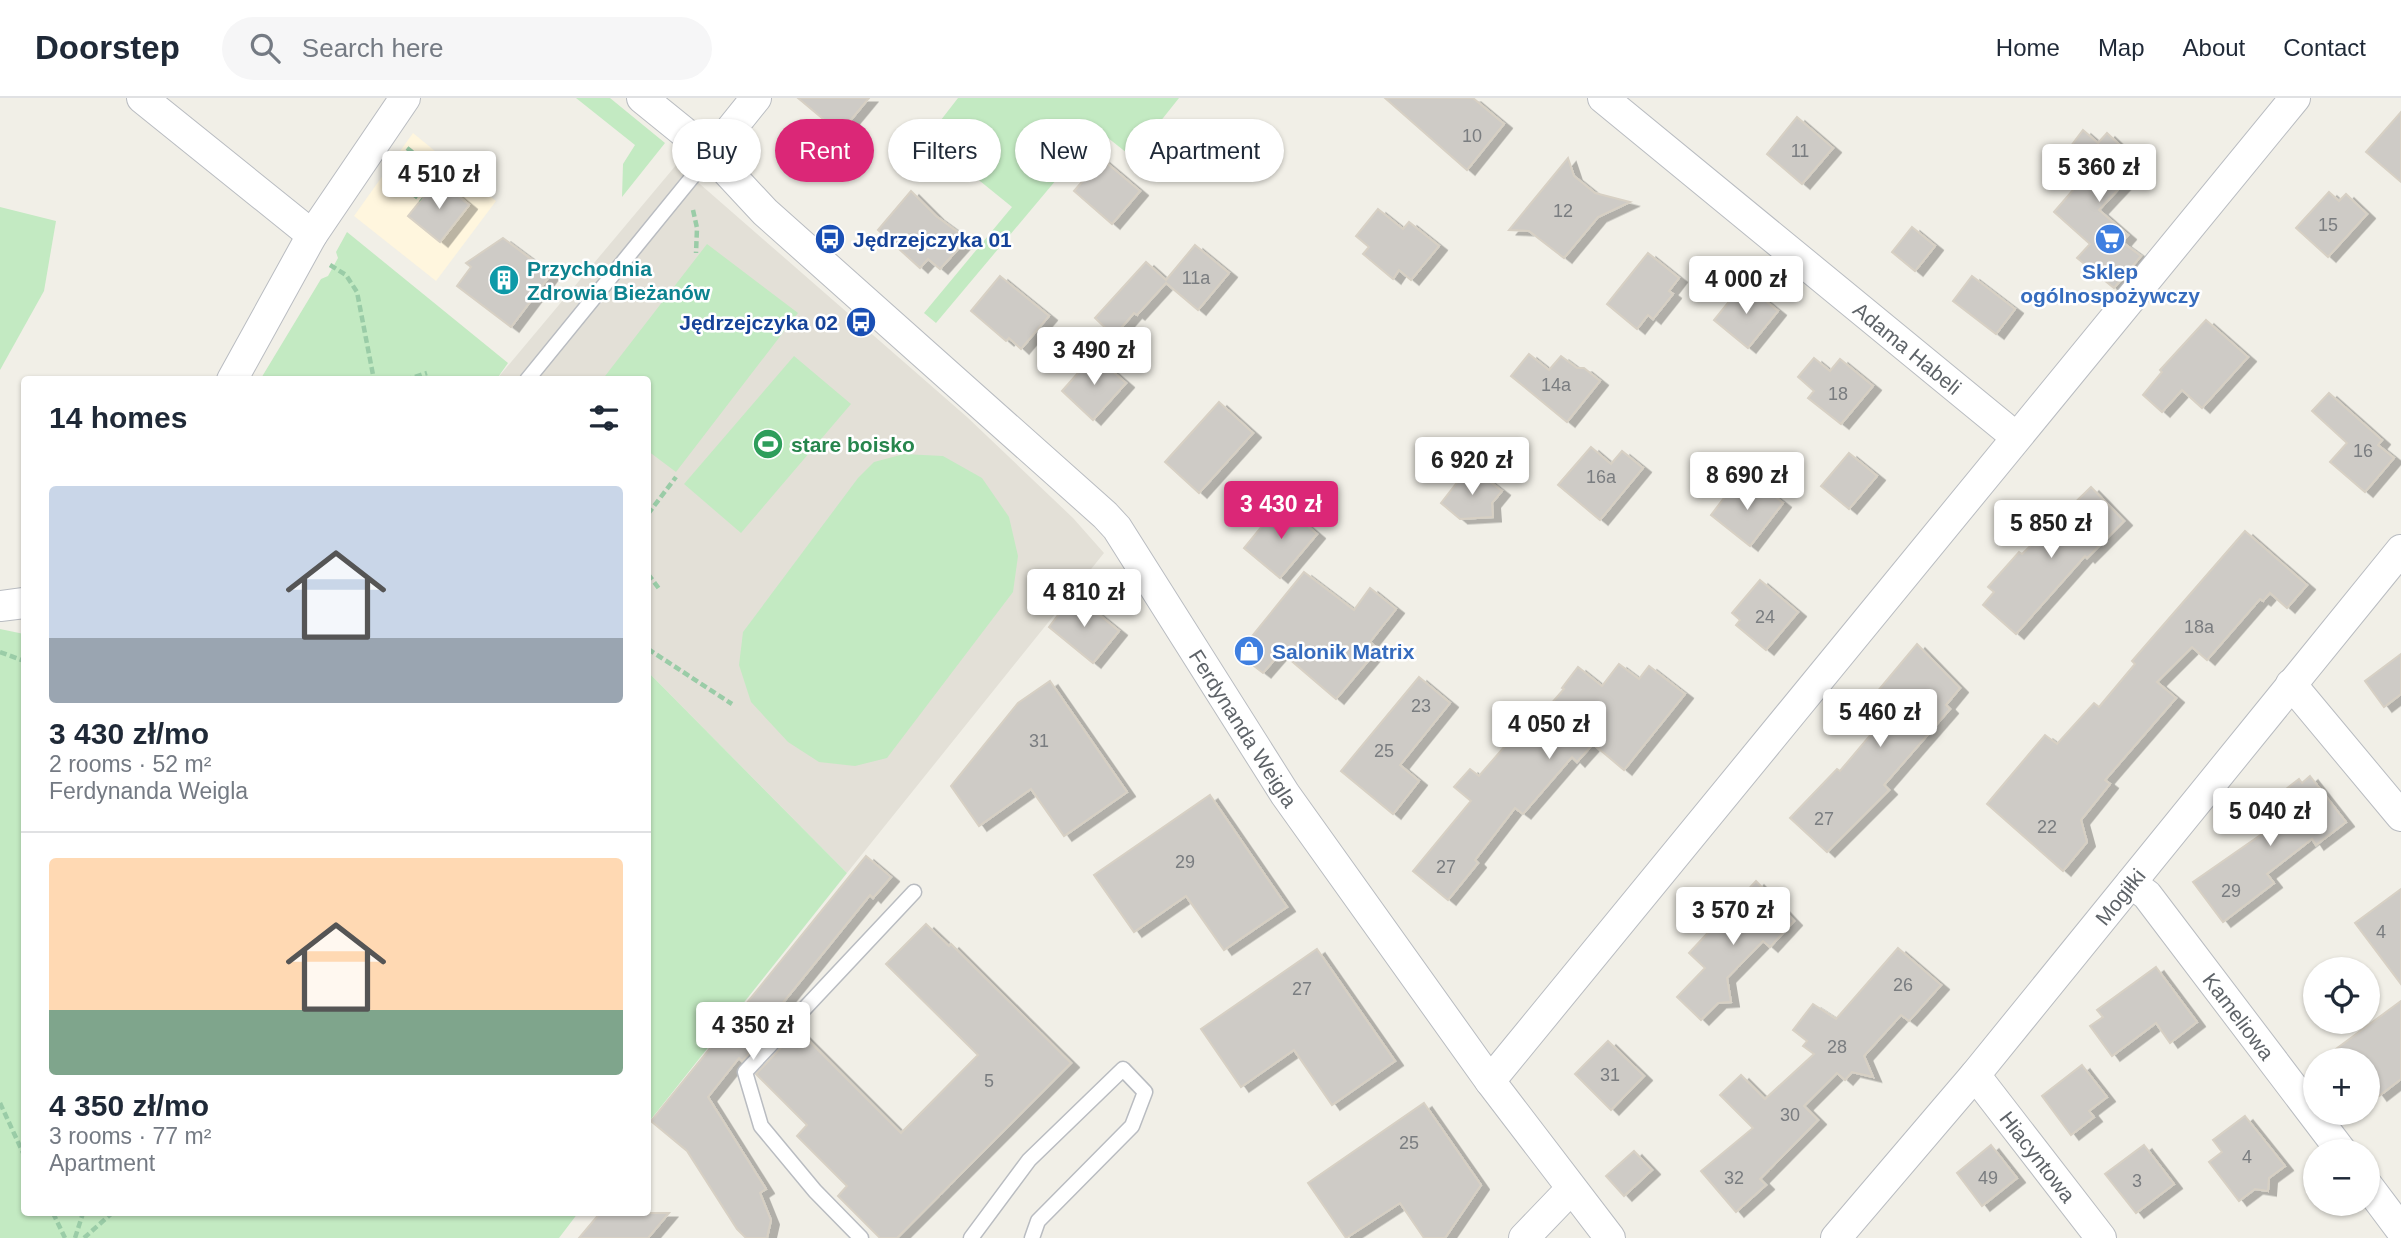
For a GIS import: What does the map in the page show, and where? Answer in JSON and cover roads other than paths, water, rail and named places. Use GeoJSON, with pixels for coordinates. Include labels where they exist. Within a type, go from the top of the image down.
{"type":"FeatureCollection","features":[{"type":"Feature","properties":{"kind":"street"},"geometry":{"type":"LineString","coordinates":[[142,98],[308,242]]}},
{"type":"Feature","properties":{"kind":"street"},"geometry":{"type":"LineString","coordinates":[[234,376],[308,242],[405,98]]}},
{"type":"Feature","properties":{"kind":"street","name":"Ferdynanda Weigla"},"geometry":{"type":"LineString","coordinates":[[642,98],[672,123]]}},
{"type":"Feature","properties":{"kind":"street"},"geometry":{"type":"LineString","coordinates":[[739,119],[756,98]]}},
{"type":"Feature","properties":{"kind":"street","name":"Adama Habeli"},"geometry":{"type":"LineString","coordinates":[[1603,98],[1679,171],[2016,437]]}},
{"type":"Feature","properties":{"kind":"street"},"geometry":{"type":"LineString","coordinates":[[1490,1082],[2295,98]]}},
{"type":"Feature","properties":{"kind":"street","name":"Ferdynanda Weigla"},"geometry":{"type":"LineString","coordinates":[[736,182],[759,206],[1117,528],[1285,794],[1490,1082],[1610,1238]]}},
{"type":"Feature","properties":{"kind":"street","name":"Mogiłki"},"geometry":{"type":"LineString","coordinates":[[1836,1238],[1975,1074],[2401,550]]}},
{"type":"Feature","properties":{"kind":"street"},"geometry":{"type":"LineString","coordinates":[[0,606],[21,603]]}},
{"type":"Feature","properties":{"kind":"street"},"geometry":{"type":"LineString","coordinates":[[2291,684],[2401,816]]}},
{"type":"Feature","properties":{"kind":"street","name":"Kameliowa"},"geometry":{"type":"LineString","coordinates":[[2130,883],[2147,895],[2332,1139]]}},
{"type":"Feature","properties":{"kind":"street","name":"Hiacyntowa"},"geometry":{"type":"LineString","coordinates":[[1975,1074],[2101,1238]]}},
{"type":"Feature","properties":{"kind":"street"},"geometry":{"type":"LineString","coordinates":[[1524,1238],[1571,1189]]}},
{"type":"Feature","properties":{"kind":"street"},"geometry":{"type":"LineString","coordinates":[[2380,1202],[2401,1230]]}},
{"type":"Feature","properties":{"kind":"lane"},"geometry":{"type":"LineString","coordinates":[[530,376],[687,182]]}},
{"type":"Feature","properties":{"kind":"lane"},"geometry":{"type":"LineString","coordinates":[[861,1238],[815,1191],[761,1126],[745,1072],[914,892]]}},
{"type":"Feature","properties":{"kind":"lane"},"geometry":{"type":"LineString","coordinates":[[971,1238],[1029,1160],[1123,1069],[1145,1092],[1132,1126],[1038,1221],[1032,1238]]}},
{"type":"Feature","properties":{"kind":"place","name":"Jędrzejczyka 01"},"geometry":{"type":"Point","coordinates":[830,239]}},
{"type":"Feature","properties":{"kind":"place","name":"Sklep ogólnospożywczy"},"geometry":{"type":"Point","coordinates":[2110,239]}},
{"type":"Feature","properties":{"kind":"place","name":"Przychodnia Zdrowia Bieżanów"},"geometry":{"type":"Point","coordinates":[504,280]}},
{"type":"Feature","properties":{"kind":"place","name":"Jędrzejczyka 02"},"geometry":{"type":"Point","coordinates":[861,322]}},
{"type":"Feature","properties":{"kind":"place","name":"stare boisko"},"geometry":{"type":"Point","coordinates":[768,444]}},
{"type":"Feature","properties":{"kind":"place","name":"Salonik Matrix"},"geometry":{"type":"Point","coordinates":[1249,651]}}]}
